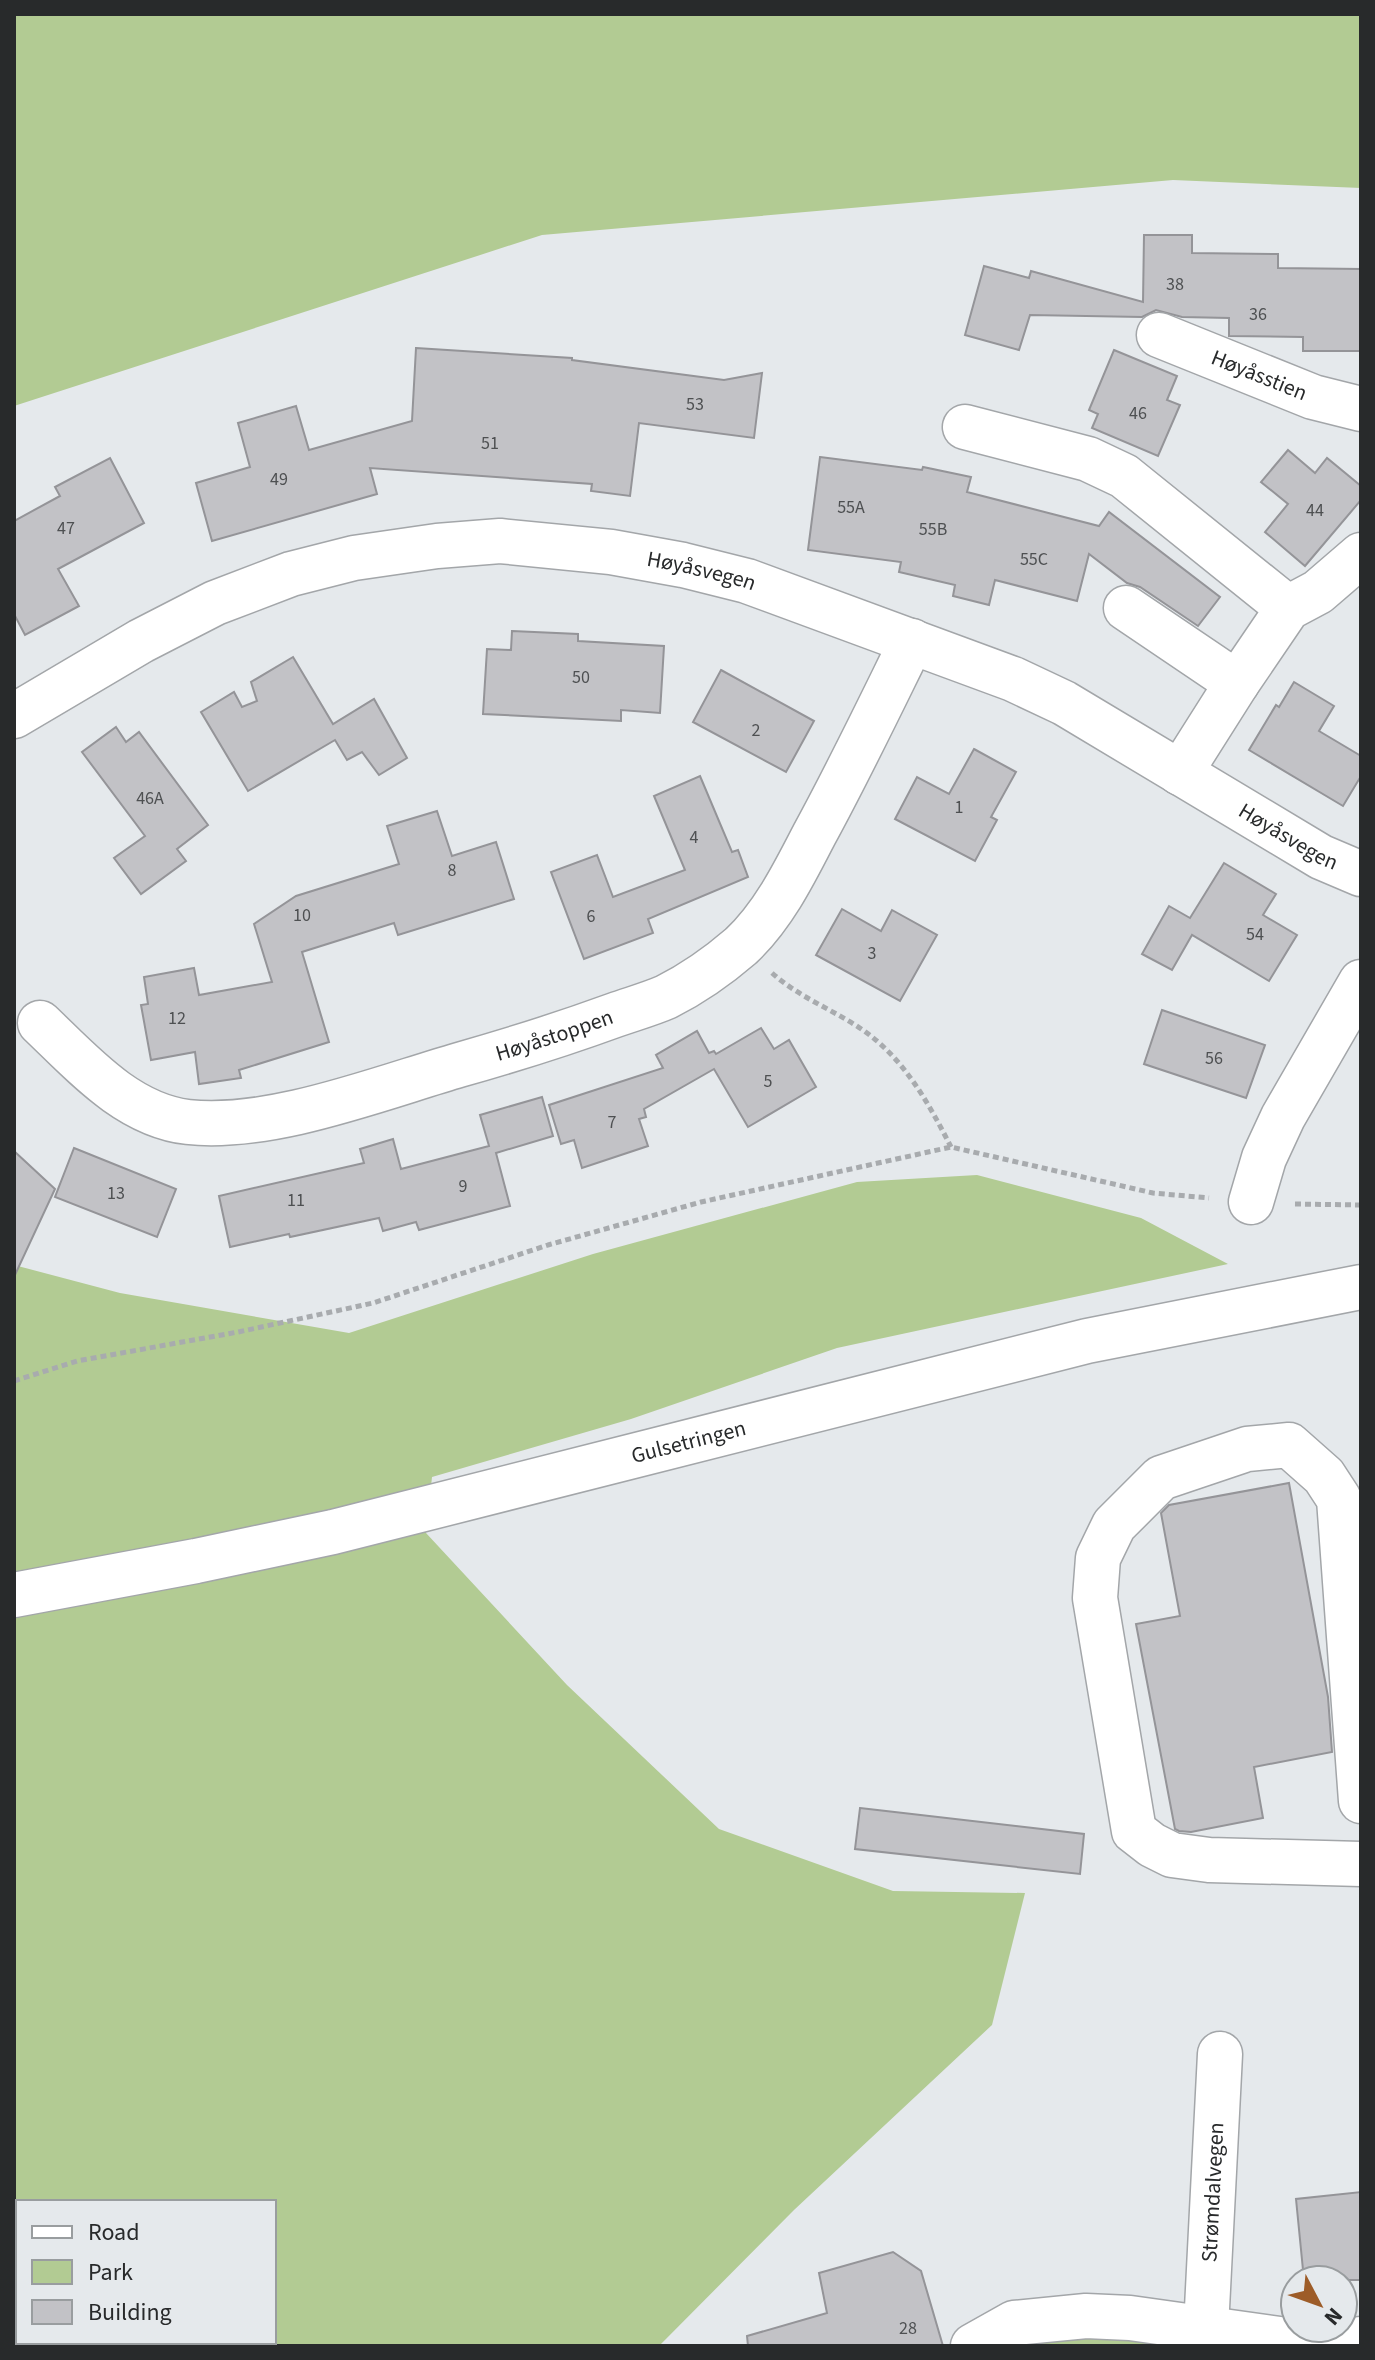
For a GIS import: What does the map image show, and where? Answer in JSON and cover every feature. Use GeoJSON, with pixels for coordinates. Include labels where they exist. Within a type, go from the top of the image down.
{"type":"FeatureCollection","features":[{"type":"Feature","properties":{"kind":"street","name":"Høyåsstien"},"geometry":{"type":"LineString","coordinates":[[1159,335],[1313,397],[1361,409]]}},
{"type":"Feature","properties":{"kind":"street"},"geometry":{"type":"LineString","coordinates":[[965,427],[1088,459],[1124,476],[1288,608]]}},
{"type":"Feature","properties":{"kind":"street","name":"Høyåsvegen"},"geometry":{"type":"LineString","coordinates":[[14,716],[141,641],[215,603],[291,574],[354,558],[500,541],[611,552],[747,581],[1013,679],[1064,703],[1321,857],[1361,874]]}},
{"type":"Feature","properties":{"kind":"street"},"geometry":{"type":"LineString","coordinates":[[1180,773],[1288,608],[1318,592],[1361,555]]}},
{"type":"Feature","properties":{"kind":"street"},"geometry":{"type":"LineString","coordinates":[[1126,608],[1237,683]]}},
{"type":"Feature","properties":{"kind":"street","name":"Høyåstoppen"},"geometry":{"type":"LineString","coordinates":[[40,1023],[97,1076],[147,1111],[187,1122],[224,1123],[274,1116],[334,1102],[555,1037],[666,997],[704,974],[742,945],[769,914],[839,790],[912,641]]}},
{"type":"Feature","properties":{"kind":"street"},"geometry":{"type":"LineString","coordinates":[[1251,1202],[1264,1158],[1283,1117],[1361,982]]}},
{"type":"Feature","properties":{"kind":"street","name":"Gulsetringen"},"geometry":{"type":"LineString","coordinates":[[14,1595],[333,1532],[1087,1341],[1361,1287]]}},
{"type":"Feature","properties":{"kind":"street"},"geometry":{"type":"LineString","coordinates":[[1361,1801],[1339,1499],[1324,1476],[1289,1445],[1247,1449],[1161,1478],[1114,1525],[1098,1558],[1095,1598],[1134,1831],[1172,1855],[1209,1860],[1361,1864]]}},
{"type":"Feature","properties":{"kind":"street","name":"Strømdalvegen"},"geometry":{"type":"LineString","coordinates":[[1206,2328],[1220,2054]]}},
{"type":"Feature","properties":{"kind":"street"},"geometry":{"type":"LineString","coordinates":[[973,2346],[1014,2323],[1086,2316],[1130,2318],[1301,2342],[1361,2339]]}},
{"type":"Feature","properties":{"kind":"path"},"geometry":{"type":"LineString","coordinates":[[742,945],[781,981],[821,1008],[867,1033],[900,1064],[926,1098],[951,1147]]}},
{"type":"Feature","properties":{"kind":"path"},"geometry":{"type":"LineString","coordinates":[[14,1381],[77,1361],[238,1332],[373,1303],[548,1245],[701,1202],[951,1147],[1153,1193],[1251,1202],[1361,1205]]}},
{"type":"Feature","properties":{"kind":"green space"},"geometry":{"type":"Polygon","coordinates":[[[14,14],[1361,14],[1361,188],[1173,180],[542,235],[14,406],[14,14]]]}},
{"type":"Feature","properties":{"kind":"green space"},"geometry":{"type":"Polygon","coordinates":[[[977,1175],[1141,1218],[1228,1264],[837,1348],[631,1419],[432,1477],[426,1533],[567,1685],[719,1829],[893,1891],[1025,1893],[992,2025],[794,2210],[659,2346],[14,2346],[14,1265],[120,1293],[349,1333],[593,1254],[857,1182],[977,1175]]]}},
{"type":"Feature","properties":{"kind":"green space"},"geometry":{"type":"Polygon","coordinates":[[[1039,2338],[1151,2338],[1184,2346],[1028,2346],[1039,2338]]]}},
{"type":"Feature","properties":{"kind":"building"},"geometry":{"type":"Polygon","coordinates":[[[1144,235],[1192,235],[1192,253],[1278,254],[1278,268],[1361,269],[1361,351],[1303,351],[1303,337],[1229,336],[1229,318],[1182,317],[1156,310],[1142,317],[1030,315],[1019,350],[965,335],[984,266],[1029,278],[1031,271],[1143,302],[1144,235]]]}},
{"type":"Feature","properties":{"kind":"building"},"geometry":{"type":"Polygon","coordinates":[[[416,348],[572,358],[724,380],[762,373],[754,438],[639,423],[630,496],[591,491],[592,484],[370,468],[377,494],[212,541],[196,483],[250,467],[238,423],[296,406],[309,450],[412,421],[416,348]]]}},
{"type":"Feature","properties":{"kind":"building"},"geometry":{"type":"Polygon","coordinates":[[[1114,350],[1177,376],[1167,400],[1180,405],[1158,456],[1092,428],[1098,414],[1089,410],[1114,350]]]}},
{"type":"Feature","properties":{"kind":"building"},"geometry":{"type":"Polygon","coordinates":[[[1288,450],[1315,473],[1327,458],[1361,486],[1361,500],[1305,566],[1265,532],[1288,504],[1261,482],[1288,450]]]}},
{"type":"Feature","properties":{"kind":"building"},"geometry":{"type":"Polygon","coordinates":[[[820,457],[922,470],[923,467],[971,477],[967,492],[1099,526],[1109,512],[1220,597],[1198,626],[1140,587],[1127,583],[1089,554],[1077,601],[995,580],[989,605],[953,596],[955,585],[899,572],[901,562],[808,550],[820,457]]]}},
{"type":"Feature","properties":{"kind":"building"},"geometry":{"type":"Polygon","coordinates":[[[110,458],[144,523],[58,569],[79,606],[25,635],[14,614],[14,521],[60,496],[55,487],[110,458]]]}},
{"type":"Feature","properties":{"kind":"building"},"geometry":{"type":"Polygon","coordinates":[[[512,631],[578,634],[578,641],[664,646],[660,713],[621,710],[621,721],[483,714],[487,649],[511,650],[512,631]]]}},
{"type":"Feature","properties":{"kind":"building"},"geometry":{"type":"Polygon","coordinates":[[[293,657],[333,724],[374,699],[407,758],[379,775],[362,752],[347,760],[335,740],[248,791],[201,712],[234,692],[242,707],[257,701],[251,682],[293,657]]]}},
{"type":"Feature","properties":{"kind":"building"},"geometry":{"type":"Polygon","coordinates":[[[721,670],[814,721],[786,772],[693,722],[721,670]]]}},
{"type":"Feature","properties":{"kind":"building"},"geometry":{"type":"Polygon","coordinates":[[[1294,682],[1334,706],[1319,731],[1361,756],[1361,776],[1343,806],[1249,750],[1294,682]]]}},
{"type":"Feature","properties":{"kind":"building"},"geometry":{"type":"Polygon","coordinates":[[[116,727],[126,742],[139,732],[208,825],[177,849],[186,861],[141,894],[114,858],[145,836],[82,752],[116,727]]]}},
{"type":"Feature","properties":{"kind":"building"},"geometry":{"type":"Polygon","coordinates":[[[974,749],[1016,772],[991,817],[997,820],[975,861],[895,819],[917,777],[949,794],[974,749]]]}},
{"type":"Feature","properties":{"kind":"building"},"geometry":{"type":"Polygon","coordinates":[[[700,776],[732,852],[738,850],[748,877],[648,919],[653,933],[584,959],[551,872],[597,855],[613,897],[685,870],[654,796],[700,776]]]}},
{"type":"Feature","properties":{"kind":"building"},"geometry":{"type":"Polygon","coordinates":[[[437,811],[452,856],[496,842],[514,899],[398,935],[394,923],[302,952],[329,1042],[239,1070],[241,1078],[199,1084],[195,1052],[151,1060],[141,1005],[148,1004],[144,977],[194,968],[199,995],[272,982],[254,924],[296,896],[399,864],[387,826],[437,811]]]}},
{"type":"Feature","properties":{"kind":"building"},"geometry":{"type":"Polygon","coordinates":[[[1224,863],[1276,894],[1263,915],[1297,935],[1269,981],[1192,935],[1172,970],[1142,954],[1169,906],[1190,918],[1224,863]]]}},
{"type":"Feature","properties":{"kind":"building"},"geometry":{"type":"Polygon","coordinates":[[[842,909],[881,931],[892,910],[937,935],[900,1001],[816,955],[842,909]]]}},
{"type":"Feature","properties":{"kind":"building"},"geometry":{"type":"Polygon","coordinates":[[[1162,1010],[1265,1045],[1246,1098],[1144,1064],[1162,1010]]]}},
{"type":"Feature","properties":{"kind":"building"},"geometry":{"type":"Polygon","coordinates":[[[761,1028],[774,1049],[789,1040],[816,1087],[748,1127],[714,1069],[644,1109],[646,1117],[639,1119],[648,1146],[582,1168],[574,1140],[561,1144],[549,1105],[663,1068],[656,1055],[697,1031],[709,1053],[714,1051],[716,1054],[761,1028]]]}},
{"type":"Feature","properties":{"kind":"building"},"geometry":{"type":"Polygon","coordinates":[[[542,1097],[553,1136],[496,1153],[510,1206],[419,1230],[416,1222],[383,1231],[379,1218],[230,1247],[219,1196],[364,1163],[360,1149],[393,1139],[401,1169],[489,1146],[480,1115],[542,1097]]]}},
{"type":"Feature","properties":{"kind":"building"},"geometry":{"type":"Polygon","coordinates":[[[74,1148],[176,1189],[157,1237],[55,1197],[74,1148]]]}},
{"type":"Feature","properties":{"kind":"building"},"geometry":{"type":"Polygon","coordinates":[[[14,1151],[55,1189],[14,1277],[14,1151]]]}},
{"type":"Feature","properties":{"kind":"building"},"geometry":{"type":"Polygon","coordinates":[[[1289,1483],[1328,1697],[1332,1752],[1254,1767],[1263,1818],[1191,1832],[1179,1831],[1175,1829],[1136,1624],[1180,1616],[1161,1513],[1169,1505],[1289,1483]]]}},
{"type":"Feature","properties":{"kind":"building"},"geometry":{"type":"Polygon","coordinates":[[[860,1808],[1084,1834],[1080,1874],[855,1849],[860,1808]]]}},
{"type":"Feature","properties":{"kind":"building"},"geometry":{"type":"Polygon","coordinates":[[[1361,2192],[1361,2280],[1359,2264],[1302,2264],[1296,2199],[1361,2192]]]}},
{"type":"Feature","properties":{"kind":"building"},"geometry":{"type":"Polygon","coordinates":[[[893,2252],[921,2271],[943,2346],[748,2346],[747,2336],[827,2313],[819,2273],[893,2252]]]}}]}
